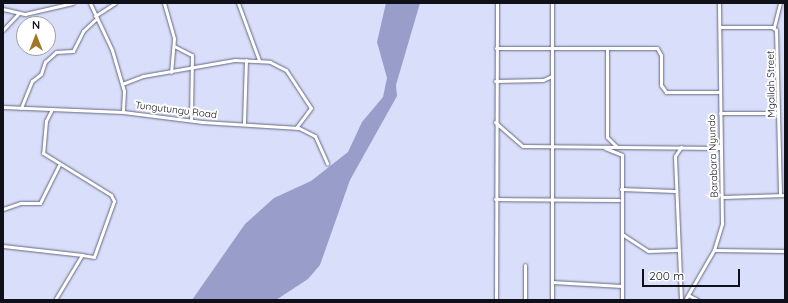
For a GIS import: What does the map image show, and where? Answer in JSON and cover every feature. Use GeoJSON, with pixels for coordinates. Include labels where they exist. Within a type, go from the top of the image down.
{"type":"FeatureCollection","features":[{"type":"Feature","properties":{"kind":"street"},"geometry":{"type":"LineString","coordinates":[[3,9],[18,14],[73,3]]}},
{"type":"Feature","properties":{"kind":"street"},"geometry":{"type":"LineString","coordinates":[[90,3],[95,17],[109,42],[122,84],[125,98],[123,112]]}},
{"type":"Feature","properties":{"kind":"street"},"geometry":{"type":"LineString","coordinates":[[21,108],[32,81],[41,74],[45,62],[56,52],[73,51],[83,31],[95,17],[115,3]]}},
{"type":"Feature","properties":{"kind":"street"},"geometry":{"type":"LineString","coordinates":[[164,3],[174,46],[169,61],[171,72]]}},
{"type":"Feature","properties":{"kind":"street"},"geometry":{"type":"LineString","coordinates":[[238,3],[259,60]]}},
{"type":"Feature","properties":{"kind":"street"},"geometry":{"type":"LineString","coordinates":[[496,300],[495,81],[497,3]]}},
{"type":"Feature","properties":{"kind":"street"},"geometry":{"type":"LineString","coordinates":[[552,3],[552,146],[554,202],[552,300]]}},
{"type":"Feature","properties":{"kind":"street","name":"Barabara Nyundo"},"geometry":{"type":"LineString","coordinates":[[686,300],[714,250],[722,223],[723,197],[720,148],[719,3]]}},
{"type":"Feature","properties":{"kind":"street","name":"Mgallah Street"},"geometry":{"type":"LineString","coordinates":[[780,3],[774,27],[779,75],[778,113],[780,195]]}},
{"type":"Feature","properties":{"kind":"street"},"geometry":{"type":"LineString","coordinates":[[3,30],[18,14]]}},
{"type":"Feature","properties":{"kind":"street"},"geometry":{"type":"LineString","coordinates":[[720,27],[774,27]]}},
{"type":"Feature","properties":{"kind":"street"},"geometry":{"type":"LineString","coordinates":[[174,46],[191,52],[194,68],[191,119]]}},
{"type":"Feature","properties":{"kind":"street"},"geometry":{"type":"LineString","coordinates":[[496,48],[659,49],[661,85],[666,92],[720,92]]}},
{"type":"Feature","properties":{"kind":"street"},"geometry":{"type":"LineString","coordinates":[[607,49],[607,136],[617,148]]}},
{"type":"Feature","properties":{"kind":"street"},"geometry":{"type":"LineString","coordinates":[[122,84],[171,72],[246,60],[259,60],[284,67],[309,102],[311,112],[296,128]]}},
{"type":"Feature","properties":{"kind":"street"},"geometry":{"type":"LineString","coordinates":[[244,123],[246,60]]}},
{"type":"Feature","properties":{"kind":"street"},"geometry":{"type":"LineString","coordinates":[[779,75],[785,75]]}},
{"type":"Feature","properties":{"kind":"street"},"geometry":{"type":"LineString","coordinates":[[495,81],[543,80],[552,76]]}},
{"type":"Feature","properties":{"kind":"street","name":"Tungutungu Road"},"geometry":{"type":"LineString","coordinates":[[3,107],[123,112],[191,119],[221,124],[244,123],[296,128],[315,136],[327,163]]}},
{"type":"Feature","properties":{"kind":"street"},"geometry":{"type":"LineString","coordinates":[[3,246],[94,257],[113,198],[59,165],[41,149],[52,109]]}},
{"type":"Feature","properties":{"kind":"street"},"geometry":{"type":"LineString","coordinates":[[720,112],[778,113]]}},
{"type":"Feature","properties":{"kind":"street"},"geometry":{"type":"LineString","coordinates":[[495,122],[523,146],[720,148]]}},
{"type":"Feature","properties":{"kind":"street"},"geometry":{"type":"LineString","coordinates":[[604,148],[622,155],[622,188],[619,200],[622,234],[622,300]]}},
{"type":"Feature","properties":{"kind":"street"},"geometry":{"type":"LineString","coordinates":[[681,148],[675,154],[675,191],[681,300]]}},
{"type":"Feature","properties":{"kind":"street"},"geometry":{"type":"LineString","coordinates":[[3,209],[20,202],[40,203],[59,165]]}},
{"type":"Feature","properties":{"kind":"street"},"geometry":{"type":"LineString","coordinates":[[622,188],[675,191]]}},
{"type":"Feature","properties":{"kind":"street"},"geometry":{"type":"LineString","coordinates":[[723,197],[785,195]]}},
{"type":"Feature","properties":{"kind":"street"},"geometry":{"type":"LineString","coordinates":[[495,199],[554,202],[619,200]]}},
{"type":"Feature","properties":{"kind":"street"},"geometry":{"type":"LineString","coordinates":[[622,234],[648,250],[679,250]]}},
{"type":"Feature","properties":{"kind":"street"},"geometry":{"type":"LineString","coordinates":[[714,250],[785,251]]}},
{"type":"Feature","properties":{"kind":"street"},"geometry":{"type":"LineString","coordinates":[[55,300],[82,255]]}},
{"type":"Feature","properties":{"kind":"street"},"geometry":{"type":"LineString","coordinates":[[524,265],[524,300]]}},
{"type":"Feature","properties":{"kind":"street"},"geometry":{"type":"LineString","coordinates":[[552,282],[622,286]]}},
{"type":"Feature","properties":{"kind":"street"},"geometry":{"type":"LineString","coordinates":[[688,295],[698,300]]}},
{"type":"Feature","properties":{"kind":"water"},"geometry":{"type":"Polygon","coordinates":[[[386,3],[420,3],[396,85],[397,96],[350,180],[320,265],[308,279],[276,300],[192,300],[245,224],[274,198],[311,181],[348,152],[362,122],[383,97],[387,78],[377,42],[386,3]]]}}]}
